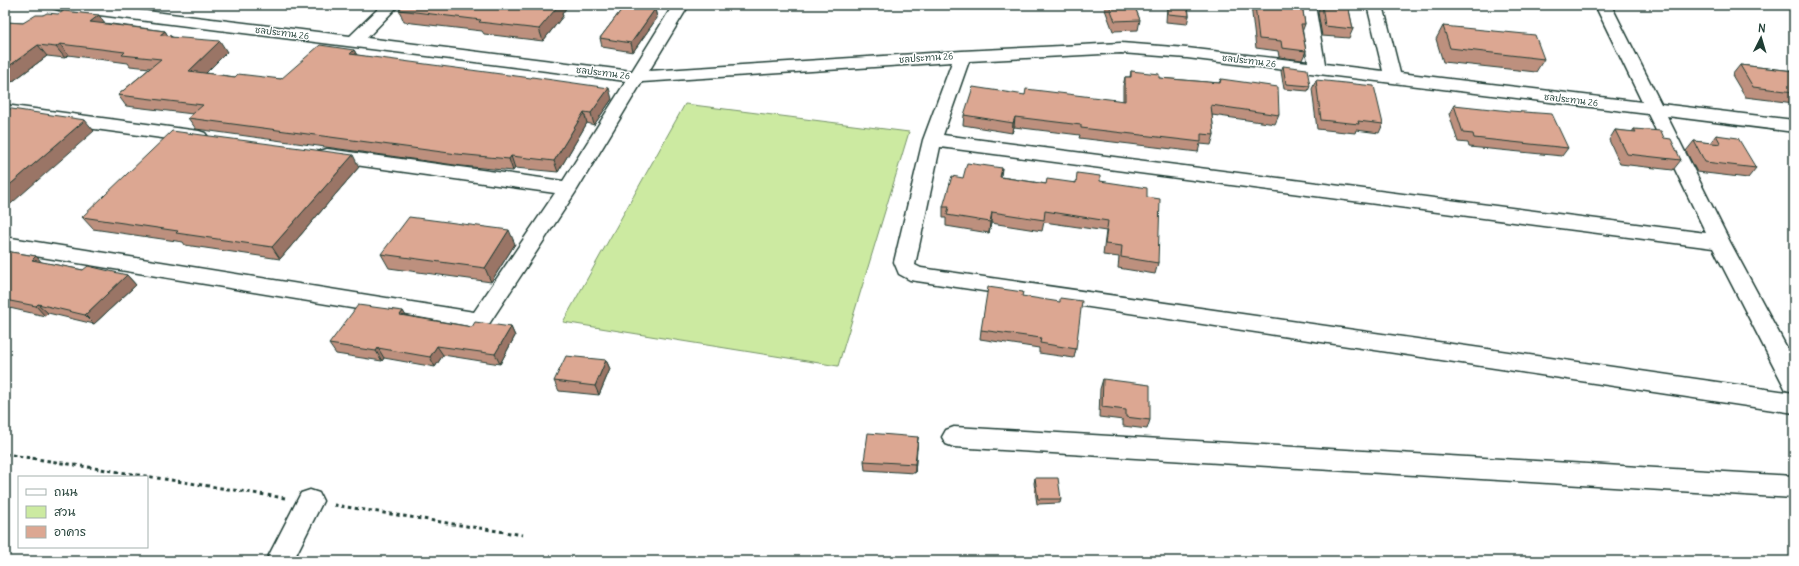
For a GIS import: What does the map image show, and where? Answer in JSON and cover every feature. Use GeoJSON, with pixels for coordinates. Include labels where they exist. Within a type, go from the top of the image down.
{"type":"FeatureCollection","features":[{"type":"Feature","properties":{"kind":"street","name":"ชลประทาน 26"},"geometry":{"type":"LineString","coordinates":[[59,5],[637,77],[962,56],[1121,48],[1187,53],[1794,126]]}},
{"type":"Feature","properties":{"kind":"street"},"geometry":{"type":"LineString","coordinates":[[354,42],[391,5]]}},
{"type":"Feature","properties":{"kind":"street"},"geometry":{"type":"LineString","coordinates":[[5,244],[479,321],[568,188],[681,5]]}},
{"type":"Feature","properties":{"kind":"street"},"geometry":{"type":"LineString","coordinates":[[1307,5],[1317,69]]}},
{"type":"Feature","properties":{"kind":"street"},"geometry":{"type":"LineString","coordinates":[[1374,5],[1392,78]]}},
{"type":"Feature","properties":{"kind":"street"},"geometry":{"type":"LineString","coordinates":[[1603,5],[1720,242],[1794,383]]}},
{"type":"Feature","properties":{"kind":"street"},"geometry":{"type":"LineString","coordinates":[[962,56],[932,140],[904,262],[906,269],[917,275],[1794,403]]}},
{"type":"Feature","properties":{"kind":"street"},"geometry":{"type":"LineString","coordinates":[[5,111],[219,140]]}},
{"type":"Feature","properties":{"kind":"street"},"geometry":{"type":"LineString","coordinates":[[932,140],[1720,242]]}},
{"type":"Feature","properties":{"kind":"street"},"geometry":{"type":"LineString","coordinates":[[314,153],[568,188]]}},
{"type":"Feature","properties":{"kind":"street"},"geometry":{"type":"LineString","coordinates":[[954,437],[1794,487]]}},
{"type":"Feature","properties":{"kind":"street"},"geometry":{"type":"LineString","coordinates":[[279,561],[310,501]]}},
{"type":"Feature","properties":{"kind":"path"},"geometry":{"type":"LineString","coordinates":[[5,454],[148,476]]}},
{"type":"Feature","properties":{"kind":"path"},"geometry":{"type":"LineString","coordinates":[[148,476],[523,535]]}},
{"type":"Feature","properties":{"kind":"green space"},"geometry":{"type":"Polygon","coordinates":[[[685,104],[909,132],[838,366],[563,322],[685,104]]]}},
{"type":"Feature","properties":{"kind":"building"},"geometry":{"type":"Polygon","coordinates":[[[404,5],[559,5],[539,29],[399,10],[404,5]]]}},
{"type":"Feature","properties":{"kind":"building"},"geometry":{"type":"Polygon","coordinates":[[[625,5],[646,5],[645,8],[655,9],[631,43],[600,38],[625,5]]]}},
{"type":"Feature","properties":{"kind":"building"},"geometry":{"type":"Polygon","coordinates":[[[1109,5],[1134,5],[1140,20],[1115,21],[1109,5]]]}},
{"type":"Feature","properties":{"kind":"building"},"geometry":{"type":"Polygon","coordinates":[[[1168,5],[1188,5],[1189,16],[1168,14],[1168,5]]]}},
{"type":"Feature","properties":{"kind":"building"},"geometry":{"type":"Polygon","coordinates":[[[1255,5],[1302,5],[1305,24],[1301,24],[1306,51],[1282,48],[1281,41],[1259,39],[1255,5]]]}},
{"type":"Feature","properties":{"kind":"building"},"geometry":{"type":"Polygon","coordinates":[[[1322,5],[1348,5],[1353,29],[1325,26],[1322,5]]]}},
{"type":"Feature","properties":{"kind":"building"},"geometry":{"type":"Polygon","coordinates":[[[64,11],[99,15],[90,22],[165,31],[160,35],[171,36],[170,37],[220,41],[189,71],[235,77],[238,74],[281,79],[320,45],[354,50],[350,54],[609,88],[591,113],[584,112],[554,161],[511,156],[509,159],[457,154],[188,118],[203,105],[118,95],[161,59],[122,55],[125,52],[60,44],[56,47],[38,45],[5,69],[5,22],[23,23],[36,15],[43,15],[47,13],[58,14],[64,11]]]}},
{"type":"Feature","properties":{"kind":"building"},"geometry":{"type":"Polygon","coordinates":[[[1443,26],[1535,35],[1544,59],[1450,48],[1443,26]]]}},
{"type":"Feature","properties":{"kind":"building"},"geometry":{"type":"Polygon","coordinates":[[[1740,65],[1794,71],[1794,92],[1753,87],[1740,65]]]}},
{"type":"Feature","properties":{"kind":"building"},"geometry":{"type":"Polygon","coordinates":[[[1283,66],[1307,69],[1310,86],[1286,84],[1283,66]]]}},
{"type":"Feature","properties":{"kind":"building"},"geometry":{"type":"Polygon","coordinates":[[[1131,71],[1159,74],[1159,78],[1220,83],[1221,79],[1278,87],[1279,115],[1211,105],[1214,135],[1201,134],[1201,142],[1081,128],[1081,125],[1015,117],[1013,123],[964,115],[973,87],[1025,95],[1026,89],[1125,101],[1125,77],[1131,77],[1131,71]]]}},
{"type":"Feature","properties":{"kind":"building"},"geometry":{"type":"Polygon","coordinates":[[[1316,80],[1374,86],[1383,124],[1358,121],[1359,124],[1321,120],[1316,80]]]}},
{"type":"Feature","properties":{"kind":"building"},"geometry":{"type":"Polygon","coordinates":[[[1454,105],[1552,114],[1568,148],[1474,138],[1473,134],[1463,133],[1454,105]]]}},
{"type":"Feature","properties":{"kind":"building"},"geometry":{"type":"Polygon","coordinates":[[[5,108],[85,120],[5,189],[5,108]]]}},
{"type":"Feature","properties":{"kind":"building"},"geometry":{"type":"Polygon","coordinates":[[[1634,129],[1661,131],[1664,138],[1671,139],[1681,160],[1627,154],[1615,130],[1636,132],[1634,129]]]}},
{"type":"Feature","properties":{"kind":"building"},"geometry":{"type":"Polygon","coordinates":[[[172,131],[353,155],[272,247],[82,217],[172,131]]]}},
{"type":"Feature","properties":{"kind":"building"},"geometry":{"type":"Polygon","coordinates":[[[1716,135],[1738,138],[1756,168],[1705,162],[1694,141],[1721,144],[1716,135]]]}},
{"type":"Feature","properties":{"kind":"building"},"geometry":{"type":"Polygon","coordinates":[[[967,163],[1002,168],[1000,177],[1046,184],[1047,179],[1076,183],[1077,173],[1100,176],[1100,181],[1147,188],[1147,197],[1160,199],[1158,263],[1121,257],[1122,246],[1105,244],[1108,221],[1045,211],[1044,220],[992,212],[990,222],[947,215],[949,207],[943,207],[952,176],[963,178],[967,163]]]}},
{"type":"Feature","properties":{"kind":"building"},"geometry":{"type":"Polygon","coordinates":[[[409,217],[509,230],[485,268],[381,254],[409,217]]]}},
{"type":"Feature","properties":{"kind":"building"},"geometry":{"type":"Polygon","coordinates":[[[5,251],[36,256],[32,260],[83,270],[88,266],[127,275],[85,315],[38,304],[36,306],[5,300],[5,251]]]}},
{"type":"Feature","properties":{"kind":"building"},"geometry":{"type":"Polygon","coordinates":[[[988,287],[1023,292],[1022,296],[1060,302],[1060,298],[1082,301],[1076,349],[1040,343],[1041,338],[981,330],[988,287]]]}},
{"type":"Feature","properties":{"kind":"building"},"geometry":{"type":"Polygon","coordinates":[[[358,305],[403,311],[400,315],[472,327],[475,322],[511,327],[495,354],[437,346],[430,357],[378,348],[376,351],[329,344],[358,305]]]}},
{"type":"Feature","properties":{"kind":"building"},"geometry":{"type":"Polygon","coordinates":[[[566,356],[606,360],[595,386],[554,381],[566,356]]]}},
{"type":"Feature","properties":{"kind":"building"},"geometry":{"type":"Polygon","coordinates":[[[1103,379],[1150,385],[1150,420],[1126,417],[1126,410],[1102,407],[1103,379]]]}},
{"type":"Feature","properties":{"kind":"building"},"geometry":{"type":"Polygon","coordinates":[[[868,433],[918,437],[915,464],[864,461],[868,433]]]}},
{"type":"Feature","properties":{"kind":"building"},"geometry":{"type":"Polygon","coordinates":[[[1035,478],[1058,478],[1061,499],[1038,499],[1035,478]]]}}]}
